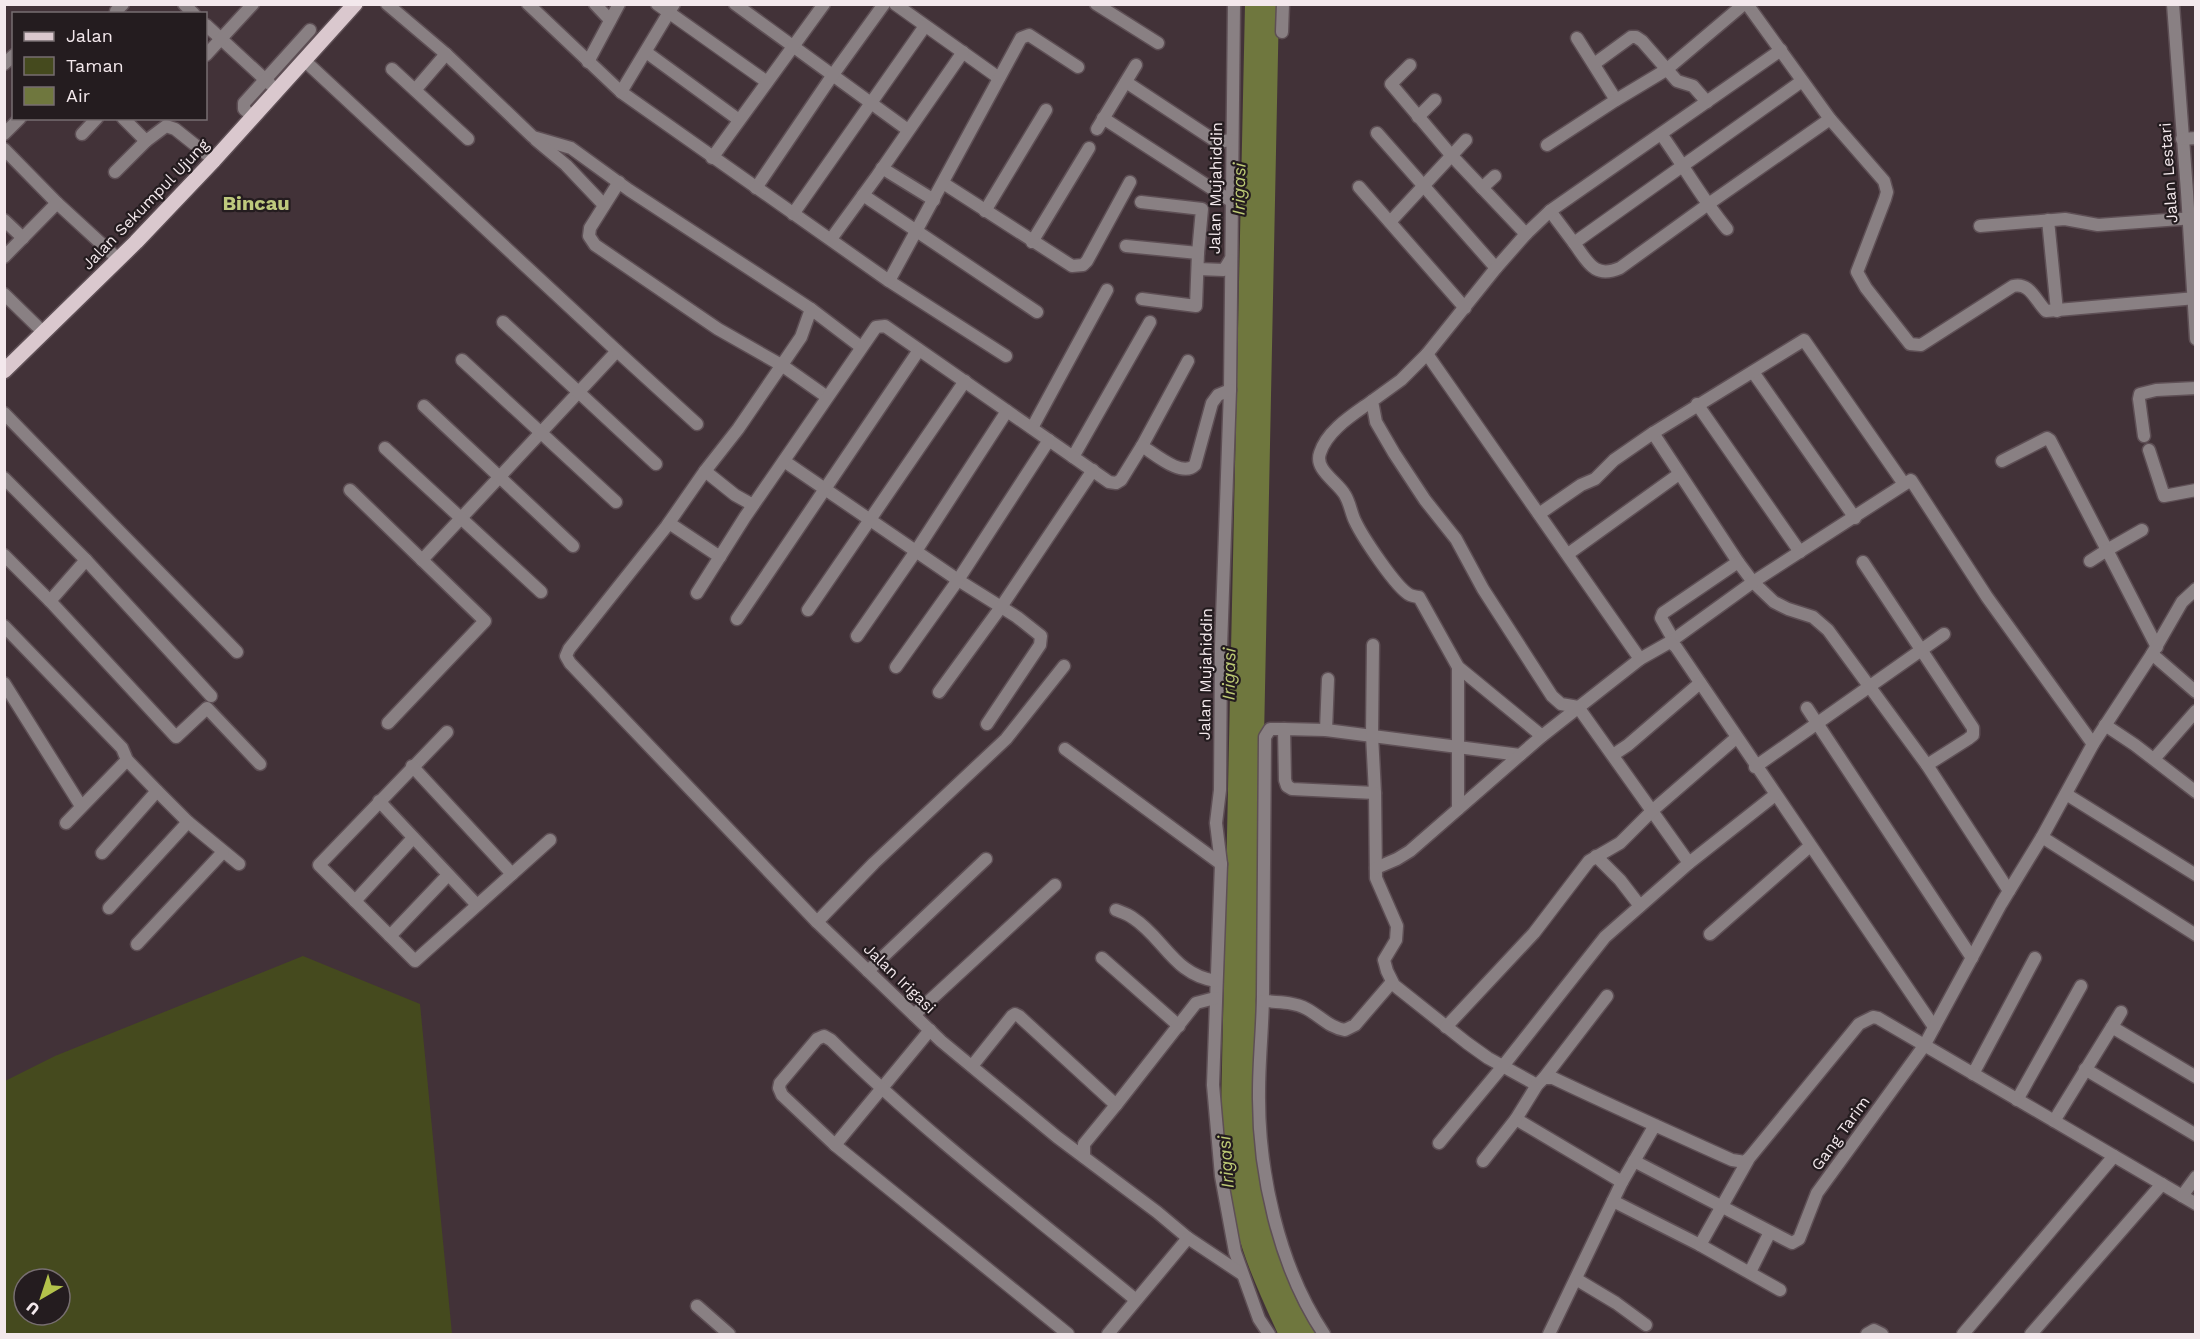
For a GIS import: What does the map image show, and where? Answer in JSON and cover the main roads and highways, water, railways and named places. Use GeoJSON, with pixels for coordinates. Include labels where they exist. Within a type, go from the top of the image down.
{"type":"FeatureCollection","features":[{"type":"Feature","properties":{"kind":"main road","name":"Jalan Sekumpul Ujung"},"geometry":{"type":"LineString","coordinates":[[4,371],[214,160],[355,4]]}},
{"type":"Feature","properties":{"kind":"water","name":"Irigasi"},"geometry":{"type":"Polygon","coordinates":[[[1245,5],[1279,5],[1256,1129],[1262,1193],[1273,1237],[1298,1304],[1316,1334],[1278,1334],[1260,1295],[1233,1213],[1221,1112],[1245,5]]]}},
{"type":"Feature","properties":{"kind":"district","name":"Bincau"},"geometry":{"type":"Point","coordinates":[256,203]}}]}
